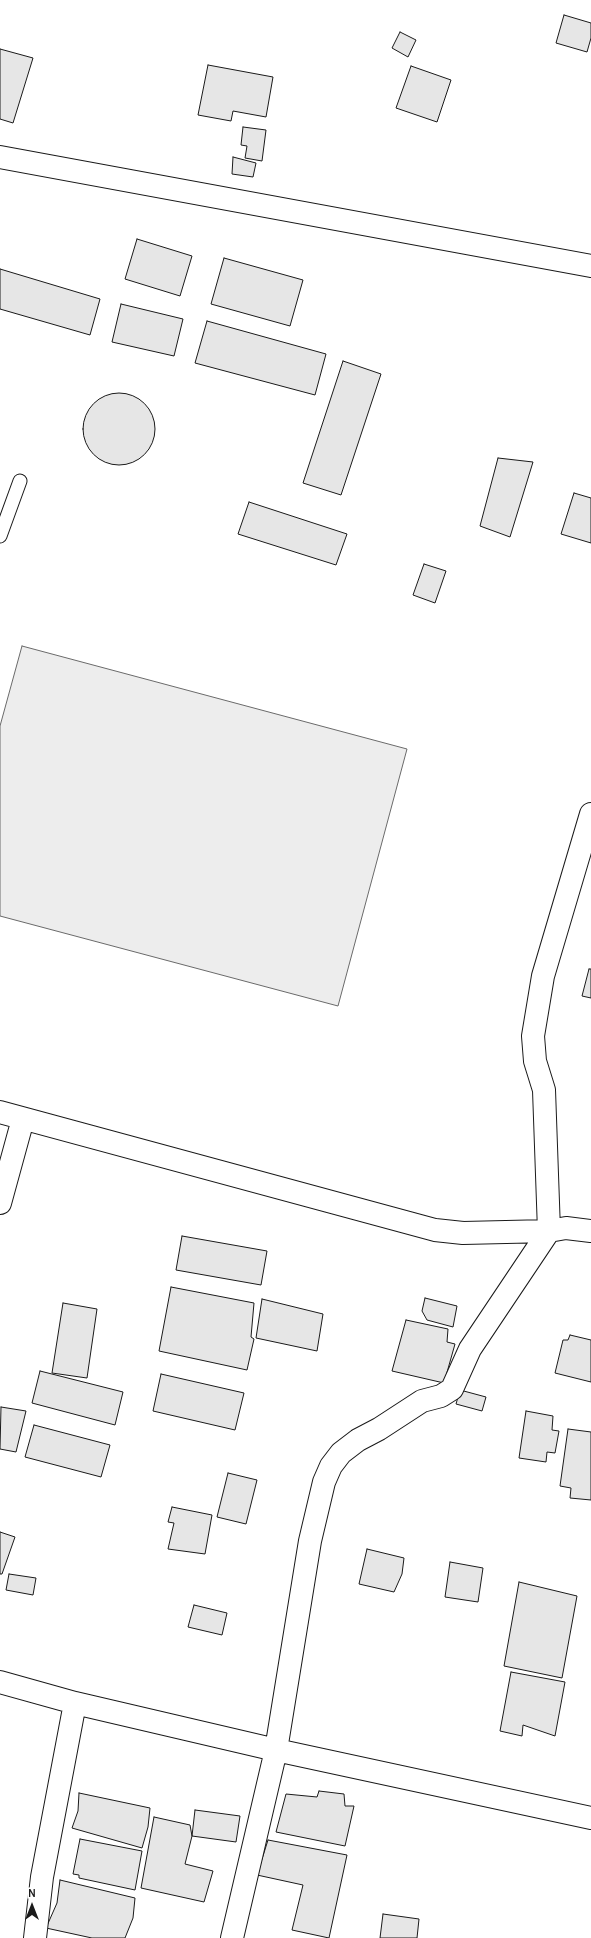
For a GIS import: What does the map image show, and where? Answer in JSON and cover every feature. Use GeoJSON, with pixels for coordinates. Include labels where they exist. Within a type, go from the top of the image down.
{"type":"FeatureCollection","features":[{"type":"Feature","properties":{"kind":"street"},"geometry":{"type":"LineString","coordinates":[[0,157],[591,266]]}},
{"type":"Feature","properties":{"kind":"street"},"geometry":{"type":"LineString","coordinates":[[232,1938],[276,1750],[310,1541],[324,1482],[331,1466],[341,1453],[358,1440],[379,1429],[422,1401],[441,1396],[452,1389],[470,1349],[549,1231],[544,1090],[535,1061],[533,1036],[543,976],[591,814]]}},
{"type":"Feature","properties":{"kind":"street"},"geometry":{"type":"LineString","coordinates":[[0,1112],[434,1230],[463,1233],[549,1231],[566,1228],[591,1231]]}},
{"type":"Feature","properties":{"kind":"street"},"geometry":{"type":"LineString","coordinates":[[0,1203],[23,1119]]}},
{"type":"Feature","properties":{"kind":"street"},"geometry":{"type":"LineString","coordinates":[[0,1682],[75,1703],[276,1750],[591,1818]]}},
{"type":"Feature","properties":{"kind":"street"},"geometry":{"type":"LineString","coordinates":[[35,1938],[42,1877],[75,1703]]}},
{"type":"Feature","properties":{"kind":"lane"},"geometry":{"type":"LineString","coordinates":[[0,536],[20,481]]}},
{"type":"Feature","properties":{"kind":"shaded area"},"geometry":{"type":"Polygon","coordinates":[[[22,646],[407,749],[338,1006],[0,916],[0,726],[22,646]]]}},
{"type":"Feature","properties":{"kind":"building"},"geometry":{"type":"Polygon","coordinates":[[[564,15],[591,23],[591,38],[587,52],[556,43],[564,15]]]}},
{"type":"Feature","properties":{"kind":"building"},"geometry":{"type":"Polygon","coordinates":[[[400,32],[416,40],[408,57],[392,48],[400,32]]]}},
{"type":"Feature","properties":{"kind":"building"},"geometry":{"type":"Polygon","coordinates":[[[0,49],[33,58],[13,123],[0,119],[0,49]]]}},
{"type":"Feature","properties":{"kind":"building"},"geometry":{"type":"Polygon","coordinates":[[[208,65],[273,77],[266,117],[233,111],[231,121],[198,115],[208,65]]]}},
{"type":"Feature","properties":{"kind":"building"},"geometry":{"type":"Polygon","coordinates":[[[411,66],[451,80],[437,122],[396,108],[411,66]]]}},
{"type":"Feature","properties":{"kind":"building"},"geometry":{"type":"Polygon","coordinates":[[[243,127],[266,130],[262,161],[245,158],[247,146],[241,145],[243,127]]]}},
{"type":"Feature","properties":{"kind":"building"},"geometry":{"type":"Polygon","coordinates":[[[233,157],[256,163],[253,177],[232,174],[233,157]]]}},
{"type":"Feature","properties":{"kind":"building"},"geometry":{"type":"Polygon","coordinates":[[[137,239],[192,256],[180,296],[125,279],[137,239]]]}},
{"type":"Feature","properties":{"kind":"building"},"geometry":{"type":"Polygon","coordinates":[[[224,258],[303,280],[290,326],[211,304],[224,258]]]}},
{"type":"Feature","properties":{"kind":"building"},"geometry":{"type":"Polygon","coordinates":[[[0,269],[100,299],[90,335],[0,309],[0,269]]]}},
{"type":"Feature","properties":{"kind":"building"},"geometry":{"type":"Polygon","coordinates":[[[121,304],[183,319],[174,356],[112,342],[121,304]]]}},
{"type":"Feature","properties":{"kind":"building"},"geometry":{"type":"Polygon","coordinates":[[[207,321],[326,354],[315,395],[195,363],[207,321]]]}},
{"type":"Feature","properties":{"kind":"building"},"geometry":{"type":"Polygon","coordinates":[[[343,361],[381,374],[341,495],[303,483],[343,361]]]}},
{"type":"Feature","properties":{"kind":"building"},"geometry":{"type":"Polygon","coordinates":[[[119,393],[139,399],[149,409],[155,429],[149,449],[139,459],[119,465],[99,459],[89,449],[83,429],[89,409],[99,399],[119,393]]]}},
{"type":"Feature","properties":{"kind":"building"},"geometry":{"type":"Polygon","coordinates":[[[498,458],[533,462],[510,537],[480,526],[498,458]]]}},
{"type":"Feature","properties":{"kind":"building"},"geometry":{"type":"Polygon","coordinates":[[[574,493],[591,498],[591,543],[561,534],[574,493]]]}},
{"type":"Feature","properties":{"kind":"building"},"geometry":{"type":"Polygon","coordinates":[[[249,502],[347,534],[336,565],[238,534],[249,502]]]}},
{"type":"Feature","properties":{"kind":"building"},"geometry":{"type":"Polygon","coordinates":[[[424,564],[446,571],[435,603],[413,595],[424,564]]]}},
{"type":"Feature","properties":{"kind":"building"},"geometry":{"type":"Polygon","coordinates":[[[589,969],[591,969],[591,998],[582,996],[589,969]]]}},
{"type":"Feature","properties":{"kind":"building"},"geometry":{"type":"Polygon","coordinates":[[[182,1236],[267,1251],[261,1285],[176,1270],[182,1236]]]}},
{"type":"Feature","properties":{"kind":"building"},"geometry":{"type":"Polygon","coordinates":[[[171,1287],[254,1303],[251,1337],[254,1339],[247,1370],[159,1351],[171,1287]]]}},
{"type":"Feature","properties":{"kind":"building"},"geometry":{"type":"Polygon","coordinates":[[[425,1298],[457,1306],[453,1327],[427,1320],[422,1311],[425,1298]]]}},
{"type":"Feature","properties":{"kind":"building"},"geometry":{"type":"Polygon","coordinates":[[[262,1299],[323,1314],[317,1351],[256,1338],[262,1299]]]}},
{"type":"Feature","properties":{"kind":"building"},"geometry":{"type":"Polygon","coordinates":[[[63,1303],[97,1309],[87,1378],[52,1373],[63,1303]]]}},
{"type":"Feature","properties":{"kind":"building"},"geometry":{"type":"Polygon","coordinates":[[[406,1320],[448,1329],[447,1342],[455,1344],[444,1383],[392,1371],[406,1320]]]}},
{"type":"Feature","properties":{"kind":"building"},"geometry":{"type":"Polygon","coordinates":[[[570,1335],[591,1340],[591,1382],[555,1373],[563,1340],[568,1340],[570,1335]]]}},
{"type":"Feature","properties":{"kind":"building"},"geometry":{"type":"Polygon","coordinates":[[[40,1371],[123,1392],[115,1425],[32,1403],[40,1371]]]}},
{"type":"Feature","properties":{"kind":"building"},"geometry":{"type":"Polygon","coordinates":[[[161,1374],[244,1393],[235,1430],[153,1411],[161,1374]]]}},
{"type":"Feature","properties":{"kind":"building"},"geometry":{"type":"Polygon","coordinates":[[[460,1390],[486,1397],[482,1411],[456,1404],[460,1390]]]}},
{"type":"Feature","properties":{"kind":"building"},"geometry":{"type":"Polygon","coordinates":[[[1,1407],[26,1411],[16,1452],[0,1449],[1,1407]]]}},
{"type":"Feature","properties":{"kind":"building"},"geometry":{"type":"Polygon","coordinates":[[[526,1411],[553,1416],[552,1430],[559,1431],[555,1453],[547,1452],[546,1462],[519,1458],[526,1411]]]}},
{"type":"Feature","properties":{"kind":"building"},"geometry":{"type":"Polygon","coordinates":[[[34,1425],[110,1445],[101,1477],[25,1457],[34,1425]]]}},
{"type":"Feature","properties":{"kind":"building"},"geometry":{"type":"Polygon","coordinates":[[[568,1429],[591,1432],[591,1500],[570,1498],[571,1488],[560,1486],[568,1429]]]}},
{"type":"Feature","properties":{"kind":"building"},"geometry":{"type":"Polygon","coordinates":[[[228,1473],[257,1480],[246,1524],[217,1517],[228,1473]]]}},
{"type":"Feature","properties":{"kind":"building"},"geometry":{"type":"Polygon","coordinates":[[[172,1507],[212,1515],[205,1554],[168,1549],[174,1523],[168,1522],[172,1507]]]}},
{"type":"Feature","properties":{"kind":"building"},"geometry":{"type":"Polygon","coordinates":[[[0,1532],[15,1537],[2,1574],[0,1574],[0,1532]]]}},
{"type":"Feature","properties":{"kind":"building"},"geometry":{"type":"Polygon","coordinates":[[[367,1549],[404,1558],[402,1574],[394,1592],[359,1584],[367,1549]]]}},
{"type":"Feature","properties":{"kind":"building"},"geometry":{"type":"Polygon","coordinates":[[[450,1562],[483,1568],[478,1602],[445,1597],[450,1562]]]}},
{"type":"Feature","properties":{"kind":"building"},"geometry":{"type":"Polygon","coordinates":[[[9,1574],[36,1578],[33,1595],[6,1590],[9,1574]]]}},
{"type":"Feature","properties":{"kind":"building"},"geometry":{"type":"Polygon","coordinates":[[[519,1582],[577,1596],[562,1678],[504,1666],[519,1582]]]}},
{"type":"Feature","properties":{"kind":"building"},"geometry":{"type":"Polygon","coordinates":[[[194,1605],[227,1613],[222,1635],[188,1627],[194,1605]]]}},
{"type":"Feature","properties":{"kind":"building"},"geometry":{"type":"Polygon","coordinates":[[[511,1672],[565,1682],[555,1736],[523,1725],[522,1736],[500,1731],[511,1672]]]}},
{"type":"Feature","properties":{"kind":"building"},"geometry":{"type":"Polygon","coordinates":[[[319,1791],[344,1794],[345,1806],[354,1806],[345,1846],[276,1832],[286,1794],[317,1797],[319,1791]]]}},
{"type":"Feature","properties":{"kind":"building"},"geometry":{"type":"Polygon","coordinates":[[[79,1793],[150,1808],[148,1827],[142,1848],[72,1828],[78,1811],[79,1793]]]}},
{"type":"Feature","properties":{"kind":"building"},"geometry":{"type":"Polygon","coordinates":[[[195,1810],[240,1816],[236,1842],[192,1836],[195,1810]]]}},
{"type":"Feature","properties":{"kind":"building"},"geometry":{"type":"Polygon","coordinates":[[[154,1817],[190,1825],[192,1836],[185,1864],[213,1871],[204,1902],[141,1888],[154,1817]]]}},
{"type":"Feature","properties":{"kind":"building"},"geometry":{"type":"Polygon","coordinates":[[[80,1839],[142,1851],[135,1890],[79,1878],[79,1875],[73,1874],[80,1839]]]}},
{"type":"Feature","properties":{"kind":"building"},"geometry":{"type":"Polygon","coordinates":[[[268,1840],[347,1855],[329,1938],[292,1930],[303,1885],[257,1875],[268,1840]]]}},
{"type":"Feature","properties":{"kind":"building"},"geometry":{"type":"Polygon","coordinates":[[[60,1880],[135,1898],[133,1918],[125,1938],[92,1938],[46,1928],[57,1903],[60,1880]]]}},
{"type":"Feature","properties":{"kind":"building"},"geometry":{"type":"Polygon","coordinates":[[[383,1914],[419,1919],[417,1938],[380,1938],[383,1914]]]}}]}
